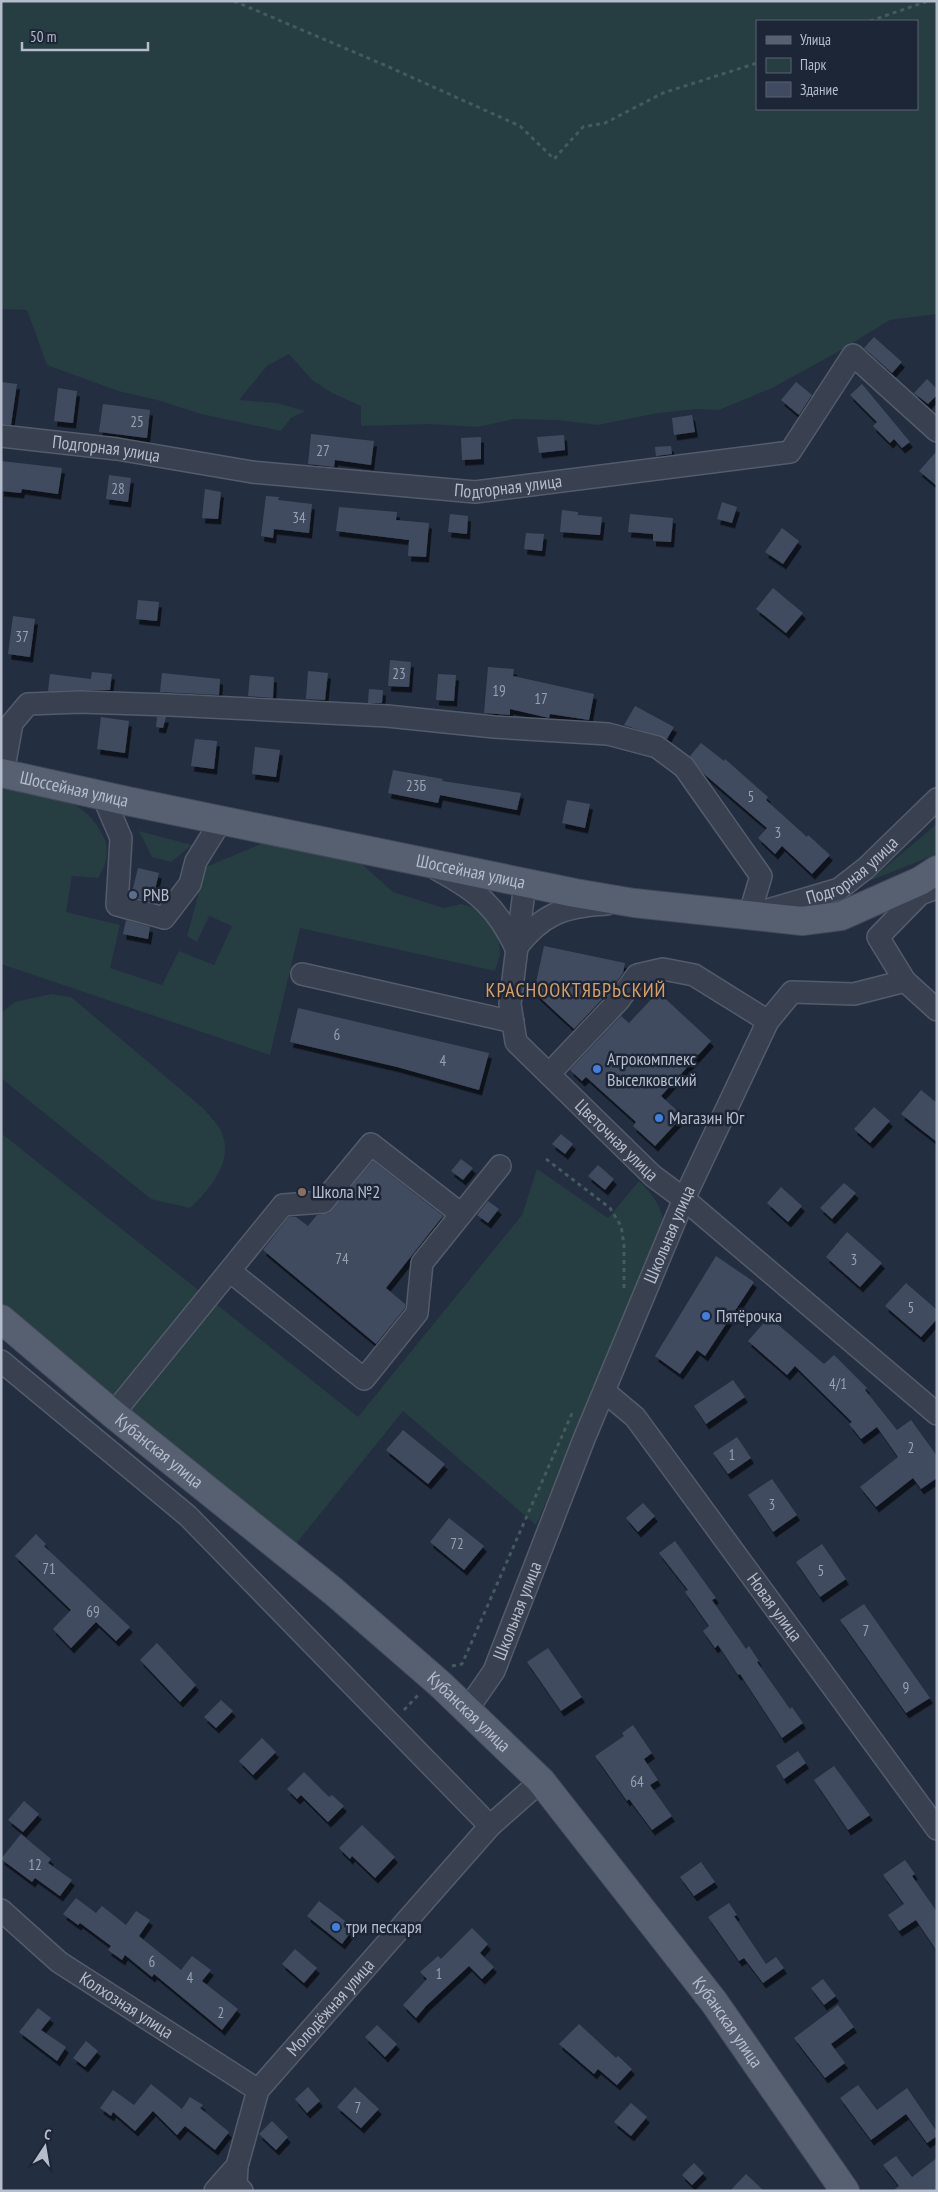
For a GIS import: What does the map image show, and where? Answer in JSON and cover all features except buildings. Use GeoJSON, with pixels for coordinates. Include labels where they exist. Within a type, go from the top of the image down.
{"type":"FeatureCollection","features":[{"type":"Feature","properties":{"kind":"main road","name":"Шоссейная улица"},"geometry":{"type":"LineString","coordinates":[[2,773],[103,796],[525,883],[634,903],[749,916],[802,921],[841,916],[920,881],[937,870]]}},
{"type":"Feature","properties":{"kind":"main road","name":"Кубанская улица"},"geometry":{"type":"LineString","coordinates":[[1,1319],[113,1414],[333,1591],[433,1678],[540,1781],[714,2002],[846,2191]]}},
{"type":"Feature","properties":{"kind":"street","name":"Подгорная улица"},"geometry":{"type":"LineString","coordinates":[[1,436],[117,449],[252,472],[475,492],[790,452],[853,355],[937,431]]}},
{"type":"Feature","properties":{"kind":"street"},"geometry":{"type":"LineString","coordinates":[[2,773],[12,723],[28,704],[170,705],[387,716],[494,727],[608,734],[656,747],[684,767],[735,836],[761,876],[749,916]]}},
{"type":"Feature","properties":{"kind":"street"},"geometry":{"type":"LineString","coordinates":[[103,796],[121,838],[117,905],[164,918],[190,884],[196,861],[222,821]]}},
{"type":"Feature","properties":{"kind":"street","name":"Подгорная улица"},"geometry":{"type":"LineString","coordinates":[[749,916],[840,889],[866,868],[937,799]]}},
{"type":"Feature","properties":{"kind":"street"},"geometry":{"type":"LineString","coordinates":[[428,864],[480,895],[503,922],[516,948],[532,928],[547,917],[593,905],[634,903]]}},
{"type":"Feature","properties":{"kind":"street","name":"Цветочная улица"},"geometry":{"type":"LineString","coordinates":[[525,883],[510,1004],[516,1042],[653,1176],[684,1199],[937,1414]]}},
{"type":"Feature","properties":{"kind":"street"},"geometry":{"type":"LineString","coordinates":[[937,888],[920,894],[878,937],[905,981],[937,1010]]}},
{"type":"Feature","properties":{"kind":"street"},"geometry":{"type":"LineString","coordinates":[[549,1074],[619,1000],[638,975],[663,969],[694,975],[768,1020]]}},
{"type":"Feature","properties":{"kind":"street"},"geometry":{"type":"LineString","coordinates":[[302,974],[513,1022]]}},
{"type":"Feature","properties":{"kind":"street","name":"Школьная улица"},"geometry":{"type":"LineString","coordinates":[[467,1710],[494,1671],[584,1439],[684,1199],[768,1020],[792,992],[854,994],[905,981]]}},
{"type":"Feature","properties":{"kind":"street"},"geometry":{"type":"LineString","coordinates":[[113,1414],[231,1272],[283,1205],[323,1202],[371,1144],[462,1214]]}},
{"type":"Feature","properties":{"kind":"street"},"geometry":{"type":"LineString","coordinates":[[231,1272],[364,1379],[418,1313],[422,1263],[500,1166]]}},
{"type":"Feature","properties":{"kind":"street"},"geometry":{"type":"LineString","coordinates":[[1,1361],[188,1516],[490,1826]]}},
{"type":"Feature","properties":{"kind":"street","name":"Новая улица"},"geometry":{"type":"LineString","coordinates":[[605,1392],[635,1417],[937,1829]]}},
{"type":"Feature","properties":{"kind":"street","name":"Молодёжная улица"},"geometry":{"type":"LineString","coordinates":[[242,2191],[236,2185],[237,2166],[258,2090],[490,1826],[540,1781]]}},
{"type":"Feature","properties":{"kind":"street","name":"Колхозная улица"},"geometry":{"type":"LineString","coordinates":[[1,1910],[59,1962],[258,2090]]}},
{"type":"Feature","properties":{"kind":"street","name":"Молодёжная улица"},"geometry":{"type":"LineString","coordinates":[[215,2191],[237,2166]]}},
{"type":"Feature","properties":{"kind":"path"},"geometry":{"type":"LineString","coordinates":[[234,1],[389,67],[520,126],[554,159],[583,128],[605,123],[663,93],[756,63]]}},
{"type":"Feature","properties":{"kind":"path"},"geometry":{"type":"LineString","coordinates":[[873,20],[928,1]]}},
{"type":"Feature","properties":{"kind":"path"},"geometry":{"type":"LineString","coordinates":[[546,1159],[610,1208],[621,1226],[626,1281],[624,1299]]}},
{"type":"Feature","properties":{"kind":"path"},"geometry":{"type":"LineString","coordinates":[[391,1724],[443,1667],[462,1664],[574,1410]]}},
{"type":"Feature","properties":{"kind":"green space"},"geometry":{"type":"Polygon","coordinates":[[[1,1],[937,1],[937,314],[890,320],[836,353],[772,388],[719,410],[698,409],[658,413],[598,425],[557,420],[514,419],[478,427],[430,424],[361,426],[361,406],[332,393],[312,380],[289,354],[267,366],[239,400],[277,403],[305,411],[291,418],[281,431],[201,414],[157,400],[118,391],[47,365],[27,310],[1,309],[1,1]]]}},
{"type":"Feature","properties":{"kind":"green space"},"geometry":{"type":"Polygon","coordinates":[[[1,787],[61,799],[74,804],[96,823],[107,848],[103,869],[98,878],[72,876],[66,912],[120,925],[110,968],[162,985],[179,951],[214,965],[232,926],[209,916],[197,942],[187,936],[206,867],[270,840],[356,859],[393,892],[444,908],[461,904],[478,908],[498,931],[500,954],[495,971],[300,928],[270,1055],[1,964],[1,787]]]}},
{"type":"Feature","properties":{"kind":"green space"},"geometry":{"type":"Polygon","coordinates":[[[937,824],[937,854],[869,881],[937,824]]]}},
{"type":"Feature","properties":{"kind":"green space"},"geometry":{"type":"Polygon","coordinates":[[[139,831],[192,845],[171,862],[152,857],[139,831]]]}},
{"type":"Feature","properties":{"kind":"green space"},"geometry":{"type":"Polygon","coordinates":[[[51,994],[71,997],[204,1109],[218,1125],[225,1142],[223,1164],[212,1183],[190,1208],[151,1199],[1,1078],[1,1013],[15,1002],[51,994]]]}},
{"type":"Feature","properties":{"kind":"green space"},"geometry":{"type":"Polygon","coordinates":[[[1,1133],[358,1417],[522,1215],[537,1169],[608,1218],[639,1181],[658,1204],[664,1224],[664,1232],[536,1525],[403,1411],[295,1545],[1,1303],[1,1133]]]}},
{"type":"Feature","properties":{"kind":"place","name":"PNB"},"geometry":{"type":"Point","coordinates":[133,895]}},
{"type":"Feature","properties":{"kind":"place","name":"Агрокомплекс Выселковский"},"geometry":{"type":"Point","coordinates":[597,1069]}},
{"type":"Feature","properties":{"kind":"place","name":"Магазин Юг"},"geometry":{"type":"Point","coordinates":[659,1118]}},
{"type":"Feature","properties":{"kind":"place","name":"Школа №2"},"geometry":{"type":"Point","coordinates":[302,1192]}},
{"type":"Feature","properties":{"kind":"place","name":"Пятёрочка"},"geometry":{"type":"Point","coordinates":[706,1316]}},
{"type":"Feature","properties":{"kind":"place","name":"три пескаря"},"geometry":{"type":"Point","coordinates":[336,1927]}},
{"type":"Feature","properties":{"kind":"district","name":"КРАСНООКТЯБРЬСКИЙ"},"geometry":{"type":"Point","coordinates":[576,990]}}]}
